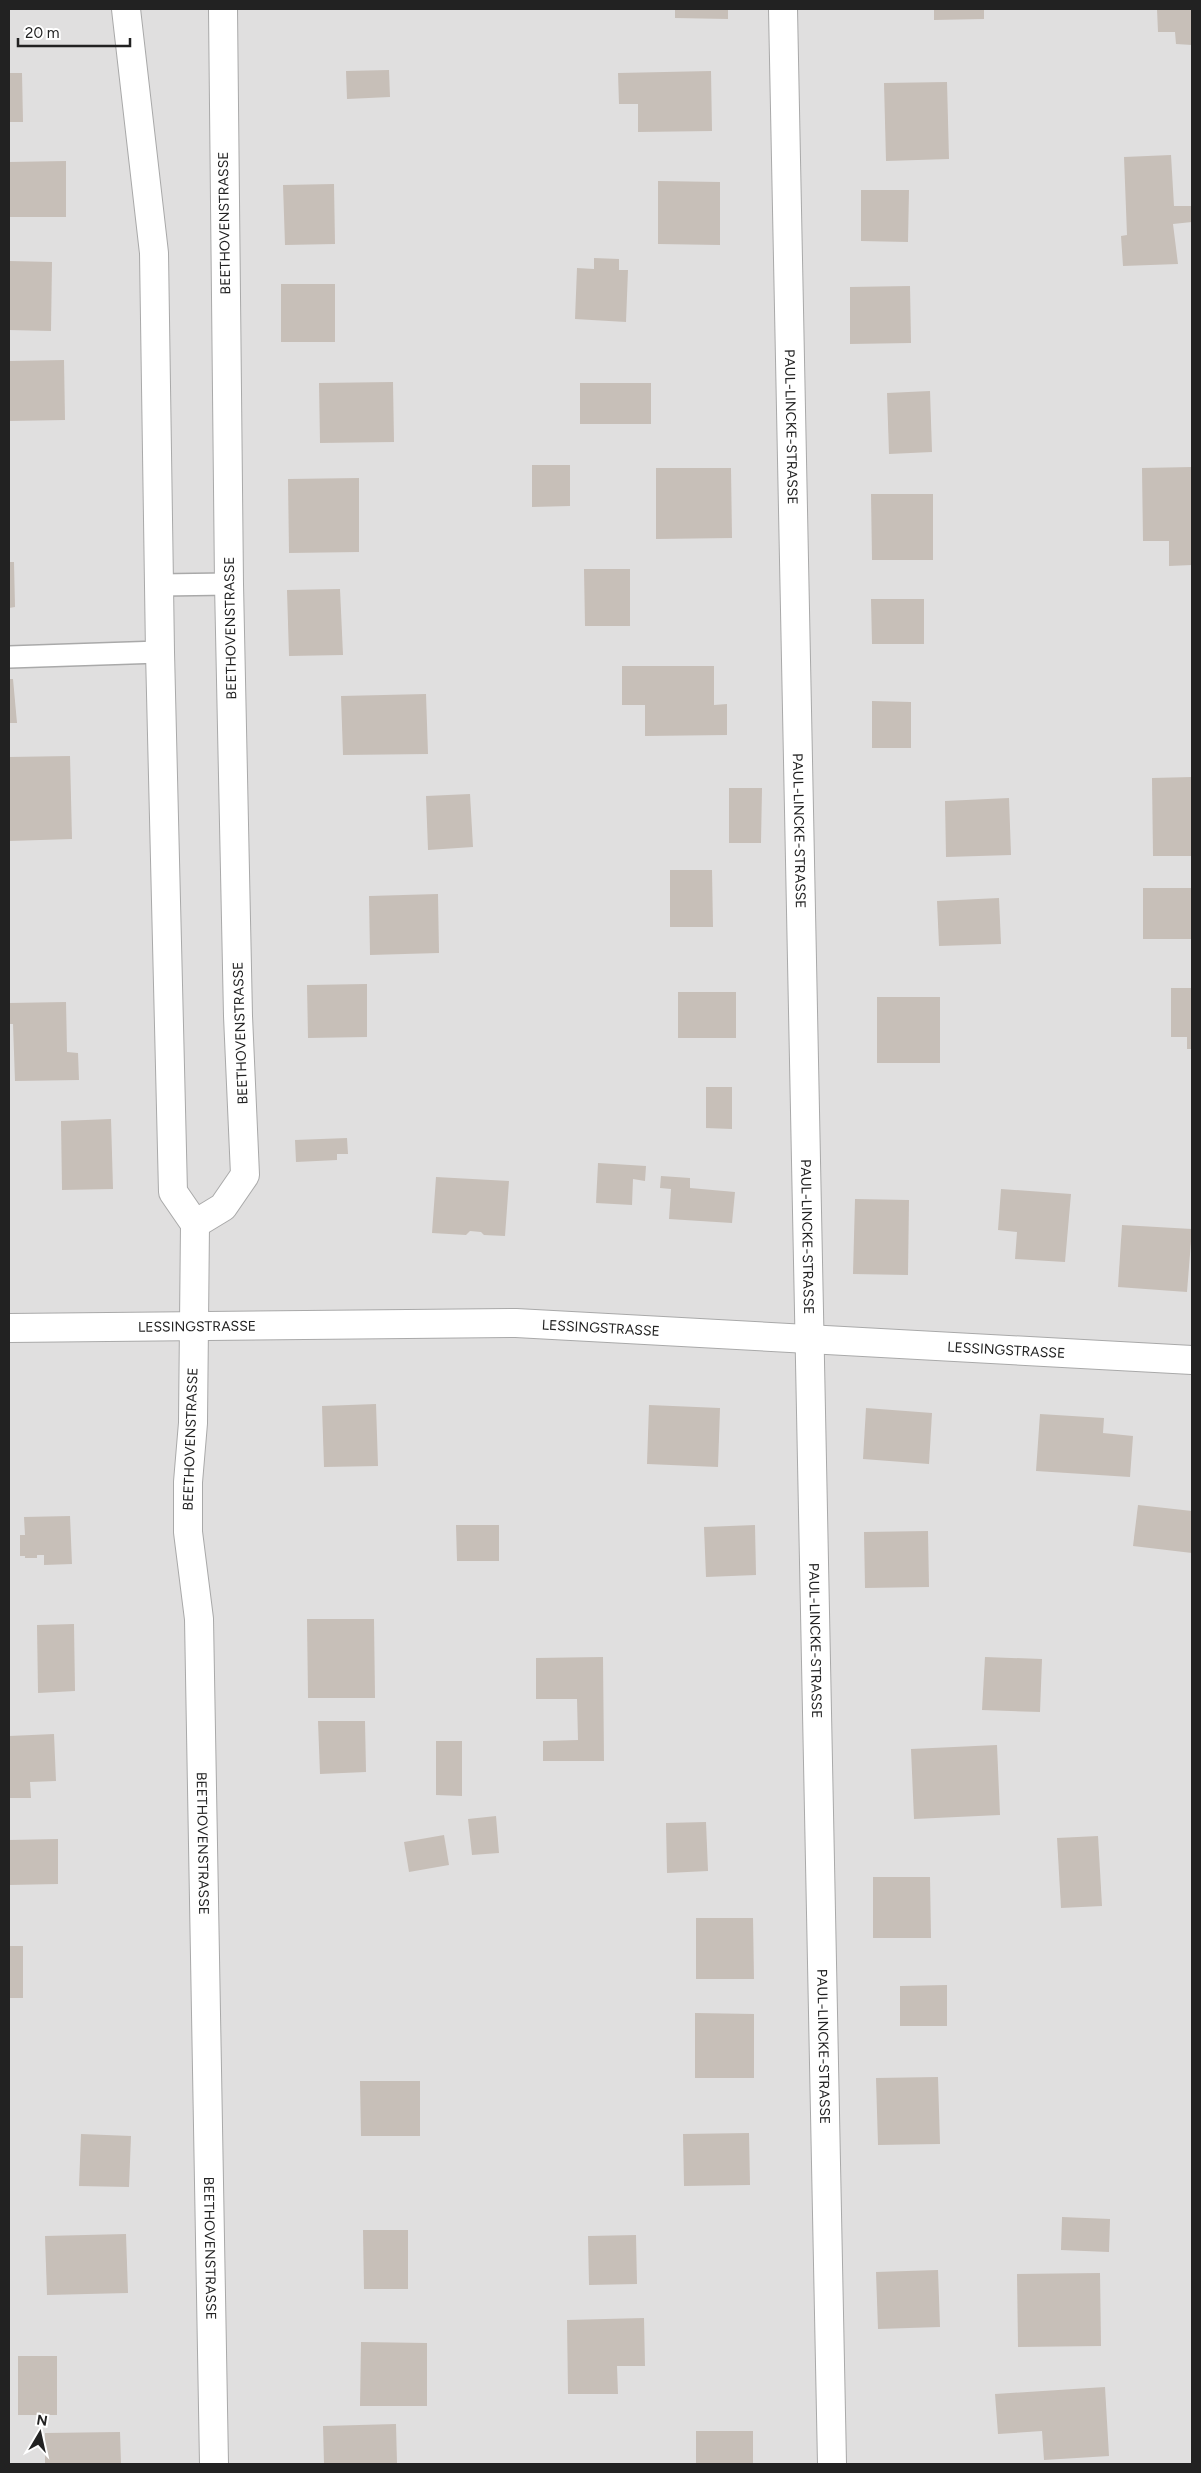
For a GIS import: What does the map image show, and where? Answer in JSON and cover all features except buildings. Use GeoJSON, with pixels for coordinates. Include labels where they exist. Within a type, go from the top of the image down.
{"type":"FeatureCollection","features":[{"type":"Feature","properties":{"kind":"street"},"geometry":{"type":"LineString","coordinates":[[126,9],[154,253],[160,652],[173,1192],[195,1224]]}},
{"type":"Feature","properties":{"kind":"street","name":"BEETHOVENSTRASSE"},"geometry":{"type":"LineString","coordinates":[[214,2464],[199,1620],[188,1532],[188,1482],[193,1422],[192,1326],[195,1224],[224,1207],[245,1175],[238,1016],[229,584],[223,9]]}},
{"type":"Feature","properties":{"kind":"street","name":"PAUL-LINCKE-STRASSE"},"geometry":{"type":"LineString","coordinates":[[783,9],[832,2464]]}},
{"type":"Feature","properties":{"kind":"street","name":"LESSINGSTRASSE"},"geometry":{"type":"LineString","coordinates":[[9,1328],[516,1323],[1192,1360]]}},
{"type":"Feature","properties":{"kind":"lane"},"geometry":{"type":"LineString","coordinates":[[160,585],[229,584]]}},
{"type":"Feature","properties":{"kind":"lane"},"geometry":{"type":"LineString","coordinates":[[9,656],[160,652]]}},
{"type":"Feature","properties":{"kind":"shaded area"},"geometry":{"type":"Polygon","coordinates":[[[9,9],[1192,9],[1192,2464],[9,2464],[9,9]]]}}]}
